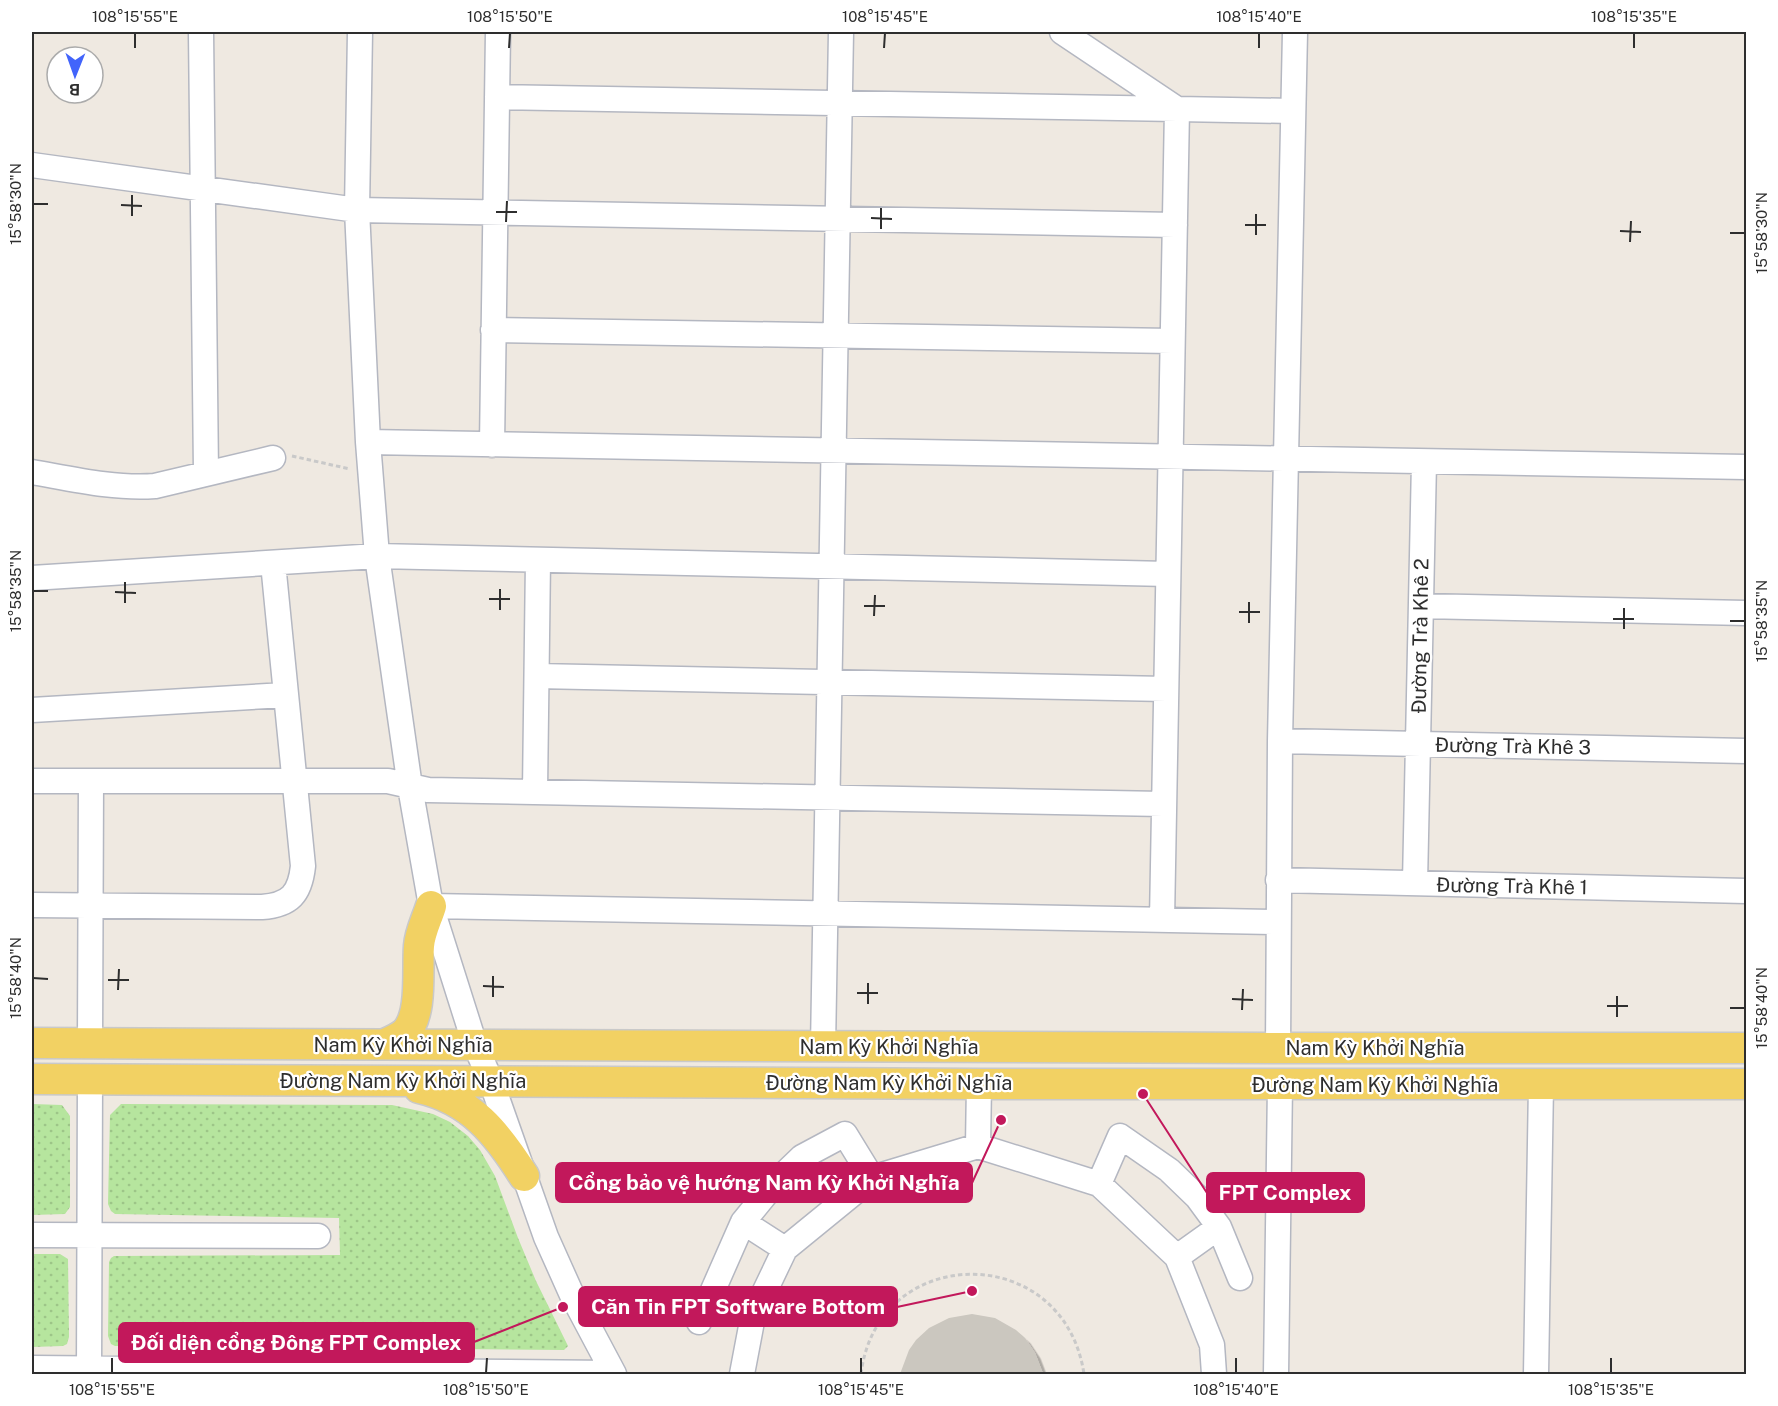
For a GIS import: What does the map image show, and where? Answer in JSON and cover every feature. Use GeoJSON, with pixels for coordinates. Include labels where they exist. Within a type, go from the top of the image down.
{"type":"FeatureCollection","features":[{"type":"Feature","properties":{"kind":"main road"},"geometry":{"type":"LineString","coordinates":[[385,1044],[406,1032],[416,1010],[420,940],[431,906]]}},
{"type":"Feature","properties":{"kind":"main road","name":"Nam Kỳ Khởi Nghĩa"},"geometry":{"type":"LineString","coordinates":[[32,1043],[1746,1048]]}},
{"type":"Feature","properties":{"kind":"main road","name":"Đường Nam Kỳ Khởi Nghĩa"},"geometry":{"type":"LineString","coordinates":[[32,1079],[979,1084],[1746,1084]]}},
{"type":"Feature","properties":{"kind":"main road"},"geometry":{"type":"LineString","coordinates":[[390,1081],[441,1095],[471,1112],[506,1147],[524,1176]]}},
{"type":"Feature","properties":{"kind":"street"},"geometry":{"type":"LineString","coordinates":[[201,32],[206,473]]}},
{"type":"Feature","properties":{"kind":"street"},"geometry":{"type":"LineString","coordinates":[[32,1368],[89,1371],[613,1373],[558,1267],[491,1081],[474,1045],[431,906],[410,786],[377,556],[368,442],[357,210],[360,32]]}},
{"type":"Feature","properties":{"kind":"street"},"geometry":{"type":"LineString","coordinates":[[492,445],[498,32]]}},
{"type":"Feature","properties":{"kind":"street"},"geometry":{"type":"LineString","coordinates":[[823,1047],[841,32]]}},
{"type":"Feature","properties":{"kind":"street"},"geometry":{"type":"LineString","coordinates":[[1062,32],[1177,109]]}},
{"type":"Feature","properties":{"kind":"street"},"geometry":{"type":"LineString","coordinates":[[1278,1048],[1280,741],[1295,32]]}},
{"type":"Feature","properties":{"kind":"street"},"geometry":{"type":"LineString","coordinates":[[497,97],[1293,111]]}},
{"type":"Feature","properties":{"kind":"street"},"geometry":{"type":"LineString","coordinates":[[1162,920],[1177,109]]}},
{"type":"Feature","properties":{"kind":"street"},"geometry":{"type":"LineString","coordinates":[[32,165],[357,210],[1174,225]]}},
{"type":"Feature","properties":{"kind":"street"},"geometry":{"type":"LineString","coordinates":[[494,330],[1172,342]]}},
{"type":"Feature","properties":{"kind":"street"},"geometry":{"type":"LineString","coordinates":[[368,442],[1746,467]]}},
{"type":"Feature","properties":{"kind":"street"},"geometry":{"type":"LineString","coordinates":[[32,472],[139,487],[155,486],[273,458]]}},
{"type":"Feature","properties":{"kind":"street","name":"Đường Trà Khê 2"},"geometry":{"type":"LineString","coordinates":[[1414,883],[1424,462]]}},
{"type":"Feature","properties":{"kind":"street"},"geometry":{"type":"LineString","coordinates":[[32,578],[377,556],[1168,574]]}},
{"type":"Feature","properties":{"kind":"street"},"geometry":{"type":"LineString","coordinates":[[535,792],[538,560]]}},
{"type":"Feature","properties":{"kind":"street"},"geometry":{"type":"LineString","coordinates":[[32,905],[262,907],[276,906],[288,900],[297,891],[302,880],[303,866],[273,563]]}},
{"type":"Feature","properties":{"kind":"street"},"geometry":{"type":"LineString","coordinates":[[1421,606],[1746,613]]}},
{"type":"Feature","properties":{"kind":"street"},"geometry":{"type":"LineString","coordinates":[[537,676],[1166,689]]}},
{"type":"Feature","properties":{"kind":"street"},"geometry":{"type":"LineString","coordinates":[[32,710],[285,694]]}},
{"type":"Feature","properties":{"kind":"street","name":"Đường Trà Khê 3"},"geometry":{"type":"LineString","coordinates":[[1280,741],[1746,751]]}},
{"type":"Feature","properties":{"kind":"street"},"geometry":{"type":"LineString","coordinates":[[32,781],[388,781],[428,790],[1163,804]]}},
{"type":"Feature","properties":{"kind":"street"},"geometry":{"type":"LineString","coordinates":[[90,1043],[91,781]]}},
{"type":"Feature","properties":{"kind":"street","name":"Đường Trà Khê 1"},"geometry":{"type":"LineString","coordinates":[[1278,880],[1746,891]]}},
{"type":"Feature","properties":{"kind":"street"},"geometry":{"type":"LineString","coordinates":[[431,906],[1278,922]]}},
{"type":"Feature","properties":{"kind":"street"},"geometry":{"type":"LineString","coordinates":[[89,1371],[90,1079]]}},
{"type":"Feature","properties":{"kind":"street"},"geometry":{"type":"LineString","coordinates":[[978,1146],[979,1084]]}},
{"type":"Feature","properties":{"kind":"street"},"geometry":{"type":"LineString","coordinates":[[1276,1374],[1280,1084]]}},
{"type":"Feature","properties":{"kind":"street"},"geometry":{"type":"LineString","coordinates":[[1536,1374],[1541,1085]]}},
{"type":"Feature","properties":{"kind":"street"},"geometry":{"type":"LineString","coordinates":[[699,1322],[743,1222],[774,1184],[802,1157],[845,1134],[872,1178]]}},
{"type":"Feature","properties":{"kind":"street"},"geometry":{"type":"LineString","coordinates":[[1099,1184],[1120,1136],[1168,1170],[1197,1197],[1219,1227],[1240,1278]]}},
{"type":"Feature","properties":{"kind":"street"},"geometry":{"type":"LineString","coordinates":[[742,1374],[753,1316],[785,1249],[872,1178],[978,1146],[1099,1184],[1177,1257],[1212,1345],[1214,1374]]}},
{"type":"Feature","properties":{"kind":"street"},"geometry":{"type":"LineString","coordinates":[[743,1222],[785,1249]]}},
{"type":"Feature","properties":{"kind":"street"},"geometry":{"type":"LineString","coordinates":[[1177,1257],[1219,1227]]}},
{"type":"Feature","properties":{"kind":"street"},"geometry":{"type":"LineString","coordinates":[[32,1235],[318,1236]]}},
{"type":"Feature","properties":{"kind":"path"},"geometry":{"type":"LineString","coordinates":[[273,458],[295,456],[371,474]]}},
{"type":"Feature","properties":{"kind":"path"},"geometry":{"type":"LineString","coordinates":[[861,1374],[870,1339],[898,1301],[932,1281],[972,1274],[989,1275],[1013,1281],[1048,1303],[1072,1336],[1079,1351],[1084,1374]]}},
{"type":"Feature","properties":{"kind":"green space"},"geometry":{"type":"Polygon","coordinates":[[[32,1104],[62,1105],[70,1116],[70,1207],[65,1214],[32,1215],[32,1104]]]}},
{"type":"Feature","properties":{"kind":"green space"},"geometry":{"type":"Polygon","coordinates":[[[121,1104],[392,1105],[433,1114],[450,1122],[468,1136],[480,1150],[495,1176],[536,1281],[568,1346],[564,1350],[115,1346],[111,1344],[108,1336],[109,1262],[114,1256],[340,1255],[339,1218],[115,1214],[108,1204],[110,1115],[121,1104]]]}},
{"type":"Feature","properties":{"kind":"green space"},"geometry":{"type":"Polygon","coordinates":[[[32,1254],[60,1254],[68,1259],[69,1337],[67,1344],[63,1346],[32,1347],[32,1254]]]}},
{"type":"Feature","properties":{"kind":"building"},"geometry":{"type":"Polygon","coordinates":[[[972,1314],[995,1318],[1016,1330],[1025,1338],[1035,1353],[1043,1374],[900,1374],[909,1350],[929,1328],[949,1318],[972,1314]]]}},
{"type":"Feature","properties":{"kind":"place","name":"FPT Complex"},"geometry":{"type":"Point","coordinates":[1143,1094]}},
{"type":"Feature","properties":{"kind":"place","name":"Cổng bảo vệ hướng Nam Kỳ Khởi Nghĩa"},"geometry":{"type":"Point","coordinates":[1001,1120]}},
{"type":"Feature","properties":{"kind":"place","name":"Căn Tin FPT Software Bottom"},"geometry":{"type":"Point","coordinates":[972,1291]}},
{"type":"Feature","properties":{"kind":"place","name":"Đối diện cổng Đông FPT Complex"},"geometry":{"type":"Point","coordinates":[563,1307]}}]}
